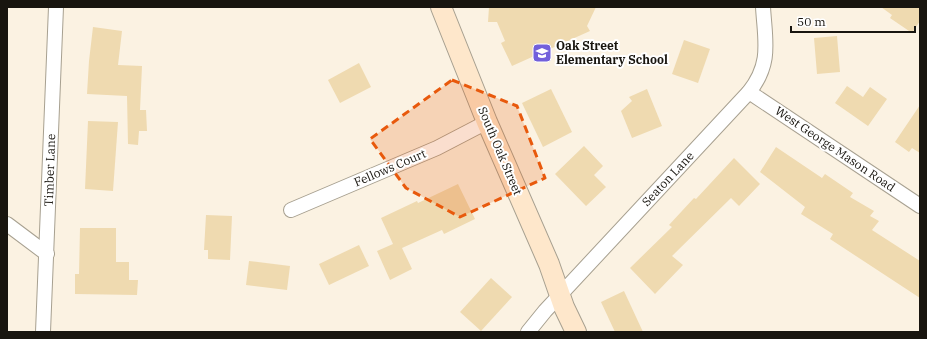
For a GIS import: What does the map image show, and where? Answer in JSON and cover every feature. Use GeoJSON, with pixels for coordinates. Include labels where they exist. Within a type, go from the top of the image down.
{"type":"FeatureCollection","features":[{"type":"Feature","properties":{"kind":"street","name":"Timber Lane"},"geometry":{"type":"LineString","coordinates":[[43,332],[56,7]]}},
{"type":"Feature","properties":{"kind":"street","name":"South Oak Street"},"geometry":{"type":"LineString","coordinates":[[441,7],[487,122],[549,264],[559,296],[576,332]]}},
{"type":"Feature","properties":{"kind":"street","name":"Seaton Lane"},"geometry":{"type":"LineString","coordinates":[[528,332],[559,296],[756,83],[764,66],[766,52],[762,7]]}},
{"type":"Feature","properties":{"kind":"street","name":"West George Mason Road"},"geometry":{"type":"LineString","coordinates":[[749,92],[920,206]]}},
{"type":"Feature","properties":{"kind":"street","name":"Fellows Court"},"geometry":{"type":"LineString","coordinates":[[291,210],[437,148],[487,122]]}},
{"type":"Feature","properties":{"kind":"street"},"geometry":{"type":"LineString","coordinates":[[7,224],[47,254]]}},
{"type":"Feature","properties":{"kind":"highlighted area"},"geometry":{"type":"Polygon","coordinates":[[[452,80],[517,106],[545,178],[460,217],[406,188],[370,139],[452,80]]]}},
{"type":"Feature","properties":{"kind":"building"},"geometry":{"type":"Polygon","coordinates":[[[489,7],[596,7],[587,26],[590,31],[512,66],[501,43],[505,41],[497,22],[488,22],[489,7]]]}},
{"type":"Feature","properties":{"kind":"building"},"geometry":{"type":"Polygon","coordinates":[[[881,7],[920,7],[920,21],[912,33],[890,18],[892,15],[881,7]]]}},
{"type":"Feature","properties":{"kind":"building"},"geometry":{"type":"Polygon","coordinates":[[[93,27],[122,31],[118,65],[142,66],[140,110],[146,110],[147,131],[139,131],[138,145],[128,144],[127,96],[87,94],[93,27]]]}},
{"type":"Feature","properties":{"kind":"building"},"geometry":{"type":"Polygon","coordinates":[[[837,36],[840,72],[817,74],[814,38],[837,36]]]}},
{"type":"Feature","properties":{"kind":"building"},"geometry":{"type":"Polygon","coordinates":[[[684,40],[710,49],[698,83],[672,74],[684,40]]]}},
{"type":"Feature","properties":{"kind":"building"},"geometry":{"type":"Polygon","coordinates":[[[359,63],[371,87],[340,103],[328,80],[359,63]]]}},
{"type":"Feature","properties":{"kind":"building"},"geometry":{"type":"Polygon","coordinates":[[[847,86],[863,97],[870,87],[887,99],[868,126],[835,103],[847,86]]]}},
{"type":"Feature","properties":{"kind":"building"},"geometry":{"type":"Polygon","coordinates":[[[551,89],[572,132],[543,147],[522,103],[551,89]]]}},
{"type":"Feature","properties":{"kind":"building"},"geometry":{"type":"Polygon","coordinates":[[[647,89],[662,126],[632,138],[621,111],[632,101],[629,97],[647,89]]]}},
{"type":"Feature","properties":{"kind":"building"},"geometry":{"type":"Polygon","coordinates":[[[920,105],[920,153],[912,148],[909,152],[895,142],[920,105]]]}},
{"type":"Feature","properties":{"kind":"building"},"geometry":{"type":"Polygon","coordinates":[[[88,121],[118,122],[113,191],[85,189],[88,121]]]}},
{"type":"Feature","properties":{"kind":"building"},"geometry":{"type":"Polygon","coordinates":[[[584,146],[603,166],[594,175],[606,187],[586,206],[555,174],[584,146]]]}},
{"type":"Feature","properties":{"kind":"building"},"geometry":{"type":"Polygon","coordinates":[[[776,147],[822,178],[825,174],[853,193],[850,197],[874,211],[870,216],[879,221],[872,230],[920,261],[920,298],[830,239],[833,234],[801,214],[805,207],[760,172],[776,147]]]}},
{"type":"Feature","properties":{"kind":"building"},"geometry":{"type":"Polygon","coordinates":[[[734,158],[760,184],[739,206],[731,198],[672,256],[683,265],[655,294],[630,268],[672,227],[669,225],[694,198],[696,199],[734,158]]]}},
{"type":"Feature","properties":{"kind":"building"},"geometry":{"type":"Polygon","coordinates":[[[458,184],[475,219],[444,234],[442,230],[402,248],[412,269],[390,280],[377,251],[393,244],[381,218],[417,201],[418,203],[458,184]]]}},
{"type":"Feature","properties":{"kind":"building"},"geometry":{"type":"Polygon","coordinates":[[[206,215],[232,216],[230,260],[208,259],[208,250],[204,250],[206,215]]]}},
{"type":"Feature","properties":{"kind":"building"},"geometry":{"type":"Polygon","coordinates":[[[80,228],[116,228],[116,262],[129,262],[129,280],[138,280],[137,295],[75,294],[75,274],[79,274],[80,228]]]}},
{"type":"Feature","properties":{"kind":"building"},"geometry":{"type":"Polygon","coordinates":[[[359,245],[369,266],[329,285],[319,264],[359,245]]]}},
{"type":"Feature","properties":{"kind":"building"},"geometry":{"type":"Polygon","coordinates":[[[249,261],[290,266],[287,290],[246,285],[249,261]]]}},
{"type":"Feature","properties":{"kind":"building"},"geometry":{"type":"Polygon","coordinates":[[[491,278],[512,297],[481,331],[460,312],[491,278]]]}},
{"type":"Feature","properties":{"kind":"building"},"geometry":{"type":"Polygon","coordinates":[[[624,291],[643,332],[615,332],[601,302],[624,291]]]}},
{"type":"Feature","properties":{"kind":"place","name":"Oak Street Elementary School"},"geometry":{"type":"Point","coordinates":[542,53]}}]}
